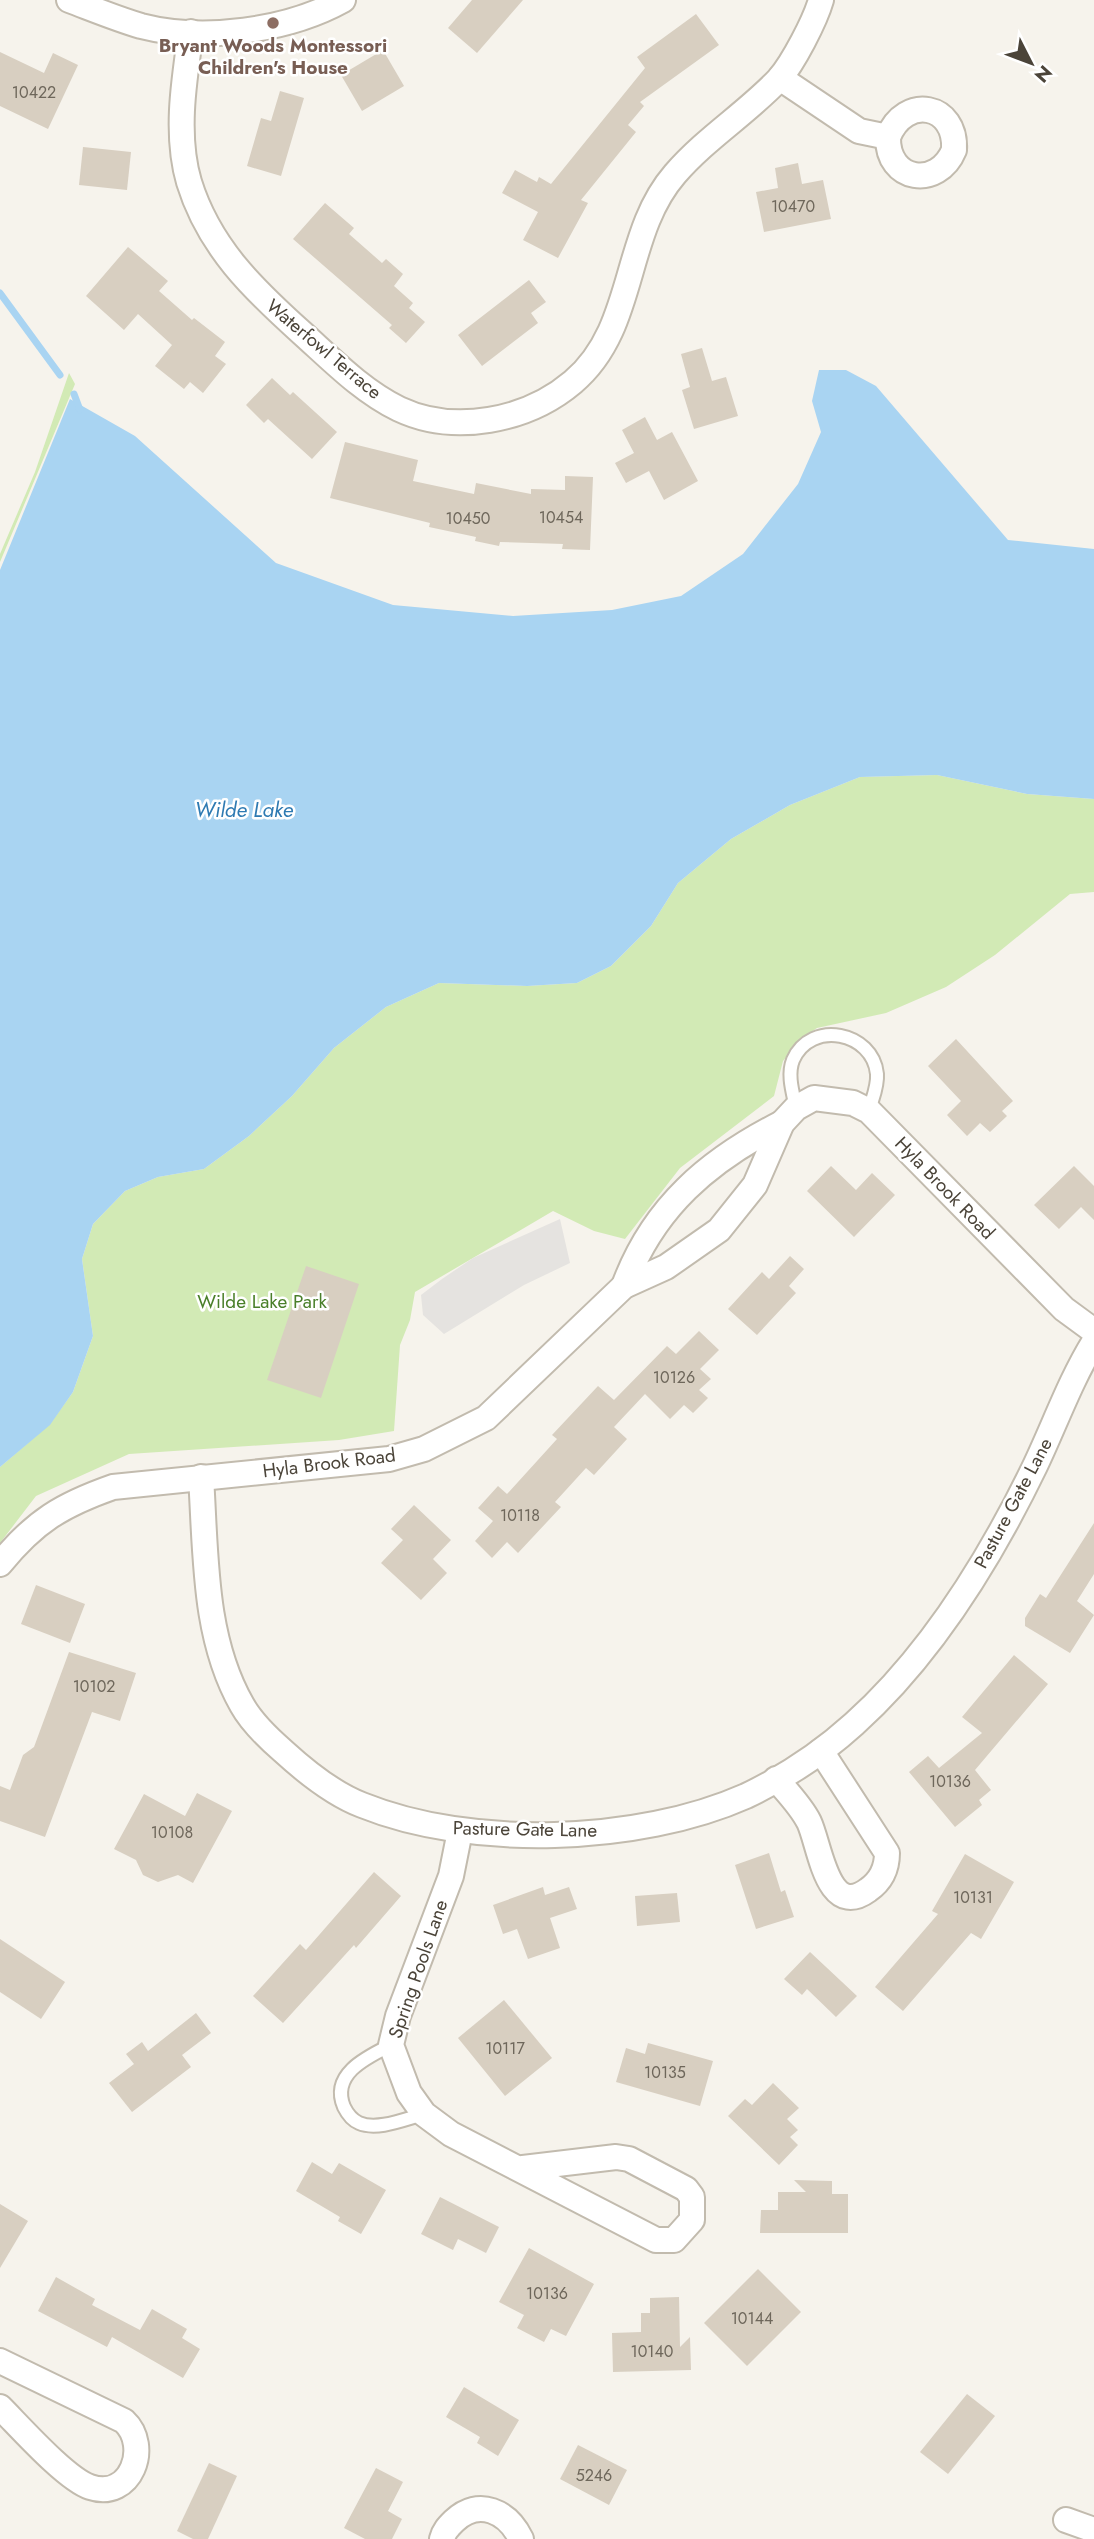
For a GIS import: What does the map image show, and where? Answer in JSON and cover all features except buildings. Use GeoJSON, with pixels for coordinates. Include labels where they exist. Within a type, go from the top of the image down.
{"type":"FeatureCollection","features":[{"type":"Feature","properties":{"kind":"street"},"geometry":{"type":"LineString","coordinates":[[69,0],[144,27],[191,32],[244,30],[294,19],[336,2]]}},
{"type":"Feature","properties":{"kind":"street","name":"Waterfowl Terrace"},"geometry":{"type":"LineString","coordinates":[[191,32],[182,102],[188,180],[213,239],[230,263],[253,289],[362,387],[399,410],[432,420],[469,423],[505,417],[543,403],[574,382],[601,349],[619,315],[636,246],[660,195],[674,175],[704,144],[780,78],[821,0]]}},
{"type":"Feature","properties":{"kind":"street"},"geometry":{"type":"LineString","coordinates":[[780,78],[859,131],[888,137]]}},
{"type":"Feature","properties":{"kind":"street","name":"Hyla Brook Road"},"geometry":{"type":"LineString","coordinates":[[624,1286],[642,1242],[679,1193],[723,1156],[814,1098],[853,1103],[869,1111],[1064,1309],[1094,1331]]}},
{"type":"Feature","properties":{"kind":"street","name":"Hyla Brook Road"},"geometry":{"type":"LineString","coordinates":[[0,1564],[45,1517],[76,1500],[113,1487],[389,1459],[469,1429],[505,1403],[624,1286],[666,1267],[719,1230],[755,1185],[789,1116]]}},
{"type":"Feature","properties":{"kind":"street","name":"Pasture Gate Lane"},"geometry":{"type":"LineString","coordinates":[[201,1477],[209,1597],[216,1641],[228,1677],[243,1708],[268,1738],[328,1787],[359,1804],[390,1815],[460,1831],[568,1834],[643,1826],[714,1807],[776,1779],[821,1751],[855,1723],[889,1687],[963,1592],[1000,1535],[1037,1463],[1076,1371],[1094,1342]]}},
{"type":"Feature","properties":{"kind":"street"},"geometry":{"type":"LineString","coordinates":[[776,1779],[802,1808],[811,1825],[832,1886],[844,1895],[855,1897],[869,1890],[887,1866],[887,1853],[821,1751]]}},
{"type":"Feature","properties":{"kind":"street","name":"Spring Pools Lane"},"geometry":{"type":"LineString","coordinates":[[460,1831],[451,1876],[398,2016],[391,2045],[409,2093],[424,2114],[451,2134],[523,2168],[571,2198],[656,2239],[674,2240],[692,2220],[692,2197],[686,2189],[629,2159],[616,2157],[523,2168]]}},
{"type":"Feature","properties":{"kind":"street"},"geometry":{"type":"LineString","coordinates":[[0,2361],[124,2421],[133,2429],[138,2452],[130,2476],[106,2489],[90,2487],[75,2479],[0,2407]]}},
{"type":"Feature","properties":{"kind":"street"},"geometry":{"type":"LineString","coordinates":[[442,2539],[443,2532],[463,2512],[481,2508],[495,2510],[513,2522],[521,2539]]}},
{"type":"Feature","properties":{"kind":"street"},"geometry":{"type":"LineString","coordinates":[[1066,2520],[1094,2530]]}},
{"type":"Feature","properties":{"kind":"lane"},"geometry":{"type":"LineString","coordinates":[[789,1116],[793,1060],[802,1048],[818,1037],[835,1034],[864,1045],[872,1057],[877,1084],[869,1111]]}},
{"type":"Feature","properties":{"kind":"lane"},"geometry":{"type":"LineString","coordinates":[[391,2045],[353,2068],[343,2081],[340,2097],[347,2113],[359,2123],[373,2125],[424,2114]]}},
{"type":"Feature","properties":{"kind":"green space"},"geometry":{"type":"Polygon","coordinates":[[[69,373],[75,384],[0,562],[0,554],[35,472],[69,373]]]}},
{"type":"Feature","properties":{"kind":"green space","name":"Wilde Lake Park"},"geometry":{"type":"Polygon","coordinates":[[[937,775],[1027,794],[1094,799],[1094,892],[1070,894],[995,955],[946,987],[886,1013],[817,1028],[802,1038],[783,1061],[774,1096],[680,1168],[625,1239],[594,1231],[553,1211],[415,1292],[410,1320],[400,1345],[394,1431],[339,1440],[129,1454],[36,1496],[0,1543],[0,1467],[50,1424],[73,1392],[93,1336],[82,1259],[93,1224],[125,1191],[158,1177],[204,1169],[249,1136],[292,1096],[334,1048],[386,1007],[439,983],[527,986],[577,983],[611,966],[651,926],[678,883],[731,839],[790,805],[860,777],[937,775]]]}},
{"type":"Feature","properties":{"kind":"shaded area"},"geometry":{"type":"Polygon","coordinates":[[[560,1219],[570,1263],[524,1285],[444,1334],[423,1315],[421,1295],[442,1279],[473,1258],[560,1219]]]}},
{"type":"Feature","properties":{"kind":"water","name":"Wilde Lake"},"geometry":{"type":"Polygon","coordinates":[[[819,370],[846,370],[876,386],[1008,540],[1094,549],[1094,799],[1027,794],[937,775],[860,777],[790,805],[731,839],[678,883],[651,926],[611,966],[577,983],[527,986],[439,983],[386,1007],[334,1048],[292,1096],[249,1136],[204,1169],[158,1177],[125,1191],[93,1224],[82,1259],[93,1336],[73,1392],[50,1425],[0,1467],[0,570],[70,399],[135,436],[276,563],[393,605],[513,616],[612,610],[681,596],[743,554],[798,484],[821,432],[812,401],[819,370]]]}},
{"type":"Feature","properties":{"kind":"waterway"},"geometry":{"type":"LineString","coordinates":[[0,293],[60,375]]}},
{"type":"Feature","properties":{"kind":"waterway"},"geometry":{"type":"LineString","coordinates":[[74,394],[80,410]]}},
{"type":"Feature","properties":{"kind":"place","name":"Bryant Woods Montessori Children's House"},"geometry":{"type":"Point","coordinates":[273,23]}}]}
